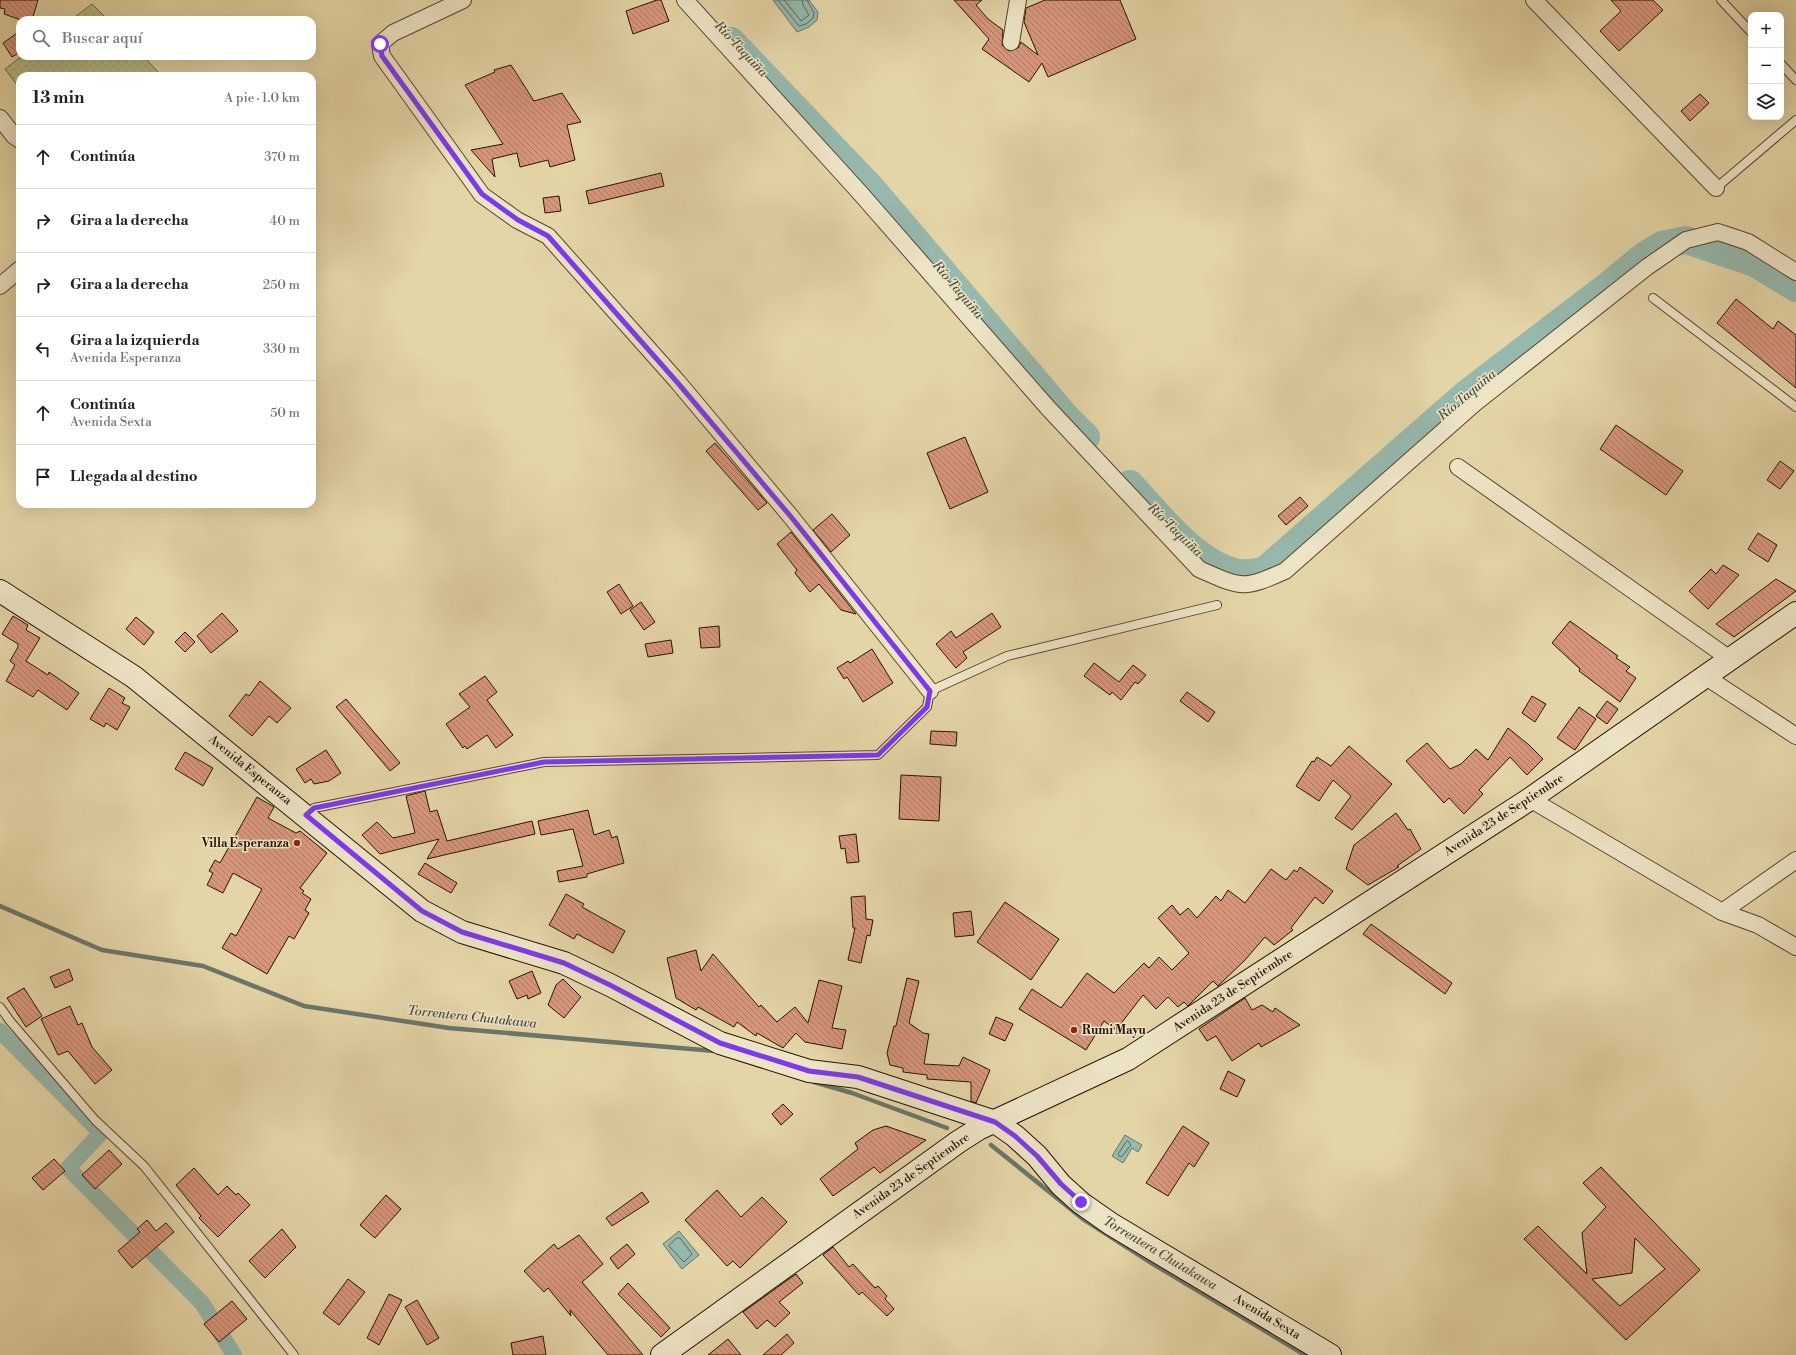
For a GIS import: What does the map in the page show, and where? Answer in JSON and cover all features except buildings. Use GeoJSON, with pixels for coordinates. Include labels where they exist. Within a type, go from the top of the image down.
{"type":"FeatureCollection","features":[{"type":"Feature","properties":{"kind":"main road","name":"Avenida Esperanza"},"geometry":{"type":"LineString","coordinates":[[0,592],[134,676],[422,911],[462,932],[564,963],[610,985],[720,1043],[809,1071],[858,1077],[988,1125]]}},
{"type":"Feature","properties":{"kind":"main road","name":"Avenida 23 de Septiembre"},"geometry":{"type":"LineString","coordinates":[[662,1355],[958,1142],[988,1125],[1128,1058],[1530,799],[1796,613]]}},
{"type":"Feature","properties":{"kind":"main road","name":"Avenida Sexta"},"geometry":{"type":"LineString","coordinates":[[988,1125],[1015,1136],[1037,1156],[1061,1184],[1081,1202],[1110,1224],[1330,1355]]}},
{"type":"Feature","properties":{"kind":"street"},"geometry":{"type":"LineString","coordinates":[[463,0],[393,33],[380,44],[382,56],[482,194],[518,220],[548,236],[677,382],[792,518],[930,691]]}},
{"type":"Feature","properties":{"kind":"street"},"geometry":{"type":"LineString","coordinates":[[685,0],[862,194],[1048,408],[1199,569],[1231,584],[1244,585],[1256,583],[1285,571],[1474,404],[1647,267],[1686,240],[1718,232],[1748,242],[1796,272]]}},
{"type":"Feature","properties":{"kind":"street"},"geometry":{"type":"LineString","coordinates":[[1011,42],[1018,0]]}},
{"type":"Feature","properties":{"kind":"street"},"geometry":{"type":"LineString","coordinates":[[1534,0],[1716,188]]}},
{"type":"Feature","properties":{"kind":"street"},"geometry":{"type":"LineString","coordinates":[[0,118],[16,137]]}},
{"type":"Feature","properties":{"kind":"street"},"geometry":{"type":"LineString","coordinates":[[0,286],[16,272]]}},
{"type":"Feature","properties":{"kind":"street"},"geometry":{"type":"LineString","coordinates":[[1458,467],[1730,659]]}},
{"type":"Feature","properties":{"kind":"street"},"geometry":{"type":"LineString","coordinates":[[1706,677],[1796,736]]}},
{"type":"Feature","properties":{"kind":"street"},"geometry":{"type":"LineString","coordinates":[[1530,799],[1722,912],[1758,925],[1796,947]]}},
{"type":"Feature","properties":{"kind":"street"},"geometry":{"type":"LineString","coordinates":[[1722,912],[1796,860]]}},
{"type":"Feature","properties":{"kind":"lane"},"geometry":{"type":"LineString","coordinates":[[1721,0],[1748,29]]}},
{"type":"Feature","properties":{"kind":"lane"},"geometry":{"type":"LineString","coordinates":[[1784,67],[1796,80]]}},
{"type":"Feature","properties":{"kind":"lane"},"geometry":{"type":"LineString","coordinates":[[1716,188],[1796,120]]}},
{"type":"Feature","properties":{"kind":"lane"},"geometry":{"type":"LineString","coordinates":[[1653,298],[1796,407]]}},
{"type":"Feature","properties":{"kind":"lane"},"geometry":{"type":"LineString","coordinates":[[306,815],[314,808],[544,762],[878,755],[927,707],[930,691],[1007,656],[1217,605]]}},
{"type":"Feature","properties":{"kind":"lane"},"geometry":{"type":"LineString","coordinates":[[0,1007],[10,1021],[95,1120],[144,1166],[294,1355]]}},
{"type":"Feature","properties":{"kind":"green space"},"geometry":{"type":"Polygon","coordinates":[[[92,4],[104,16],[76,16],[92,4]]]}},
{"type":"Feature","properties":{"kind":"green space"},"geometry":{"type":"Polygon","coordinates":[[[17,60],[147,60],[158,72],[16,72],[16,84],[5,69],[17,60]]]}},
{"type":"Feature","properties":{"kind":"water"},"geometry":{"type":"Polygon","coordinates":[[[773,0],[809,0],[818,12],[817,20],[809,27],[797,32],[773,0]]]}},
{"type":"Feature","properties":{"kind":"water"},"geometry":{"type":"Polygon","coordinates":[[[1125,1135],[1142,1145],[1138,1152],[1132,1148],[1123,1163],[1112,1156],[1125,1135]]]}},
{"type":"Feature","properties":{"kind":"water"},"geometry":{"type":"Polygon","coordinates":[[[679,1231],[699,1255],[682,1269],[663,1244],[679,1231]]]}},
{"type":"Feature","properties":{"kind":"waterway","name":"Río Taquiña"},"geometry":{"type":"LineString","coordinates":[[731,41],[873,190],[1066,417],[1086,437]]}},
{"type":"Feature","properties":{"kind":"waterway","name":"Río Taquiña"},"geometry":{"type":"LineString","coordinates":[[1130,484],[1179,537],[1193,550],[1208,560],[1223,568],[1239,573],[1264,571],[1466,394],[1606,287],[1644,256],[1662,245],[1686,240],[1755,263],[1796,288]]}},
{"type":"Feature","properties":{"kind":"waterway","name":"Torrentera Chutakawa"},"geometry":{"type":"LineString","coordinates":[[0,906],[102,950],[203,966],[304,1006],[449,1028],[714,1051]]}},
{"type":"Feature","properties":{"kind":"waterway"},"geometry":{"type":"LineString","coordinates":[[0,1031],[101,1133],[68,1168],[202,1303],[234,1355]]}},
{"type":"Feature","properties":{"kind":"waterway","name":"Torrentera Chutakawa"},"geometry":{"type":"LineString","coordinates":[[814,1082],[852,1093],[947,1128]]}},
{"type":"Feature","properties":{"kind":"waterway","name":"Torrentera Chutakawa"},"geometry":{"type":"LineString","coordinates":[[991,1145],[1083,1219],[1153,1264],[1305,1355]]}},
{"type":"Feature","properties":{"kind":"place","name":"Villa Esperanza"},"geometry":{"type":"Point","coordinates":[297,843]}},
{"type":"Feature","properties":{"kind":"place","name":"Rumi Mayu"},"geometry":{"type":"Point","coordinates":[1074,1030]}},
{"type":"Feature","properties":{"kind":"route"},"geometry":{"type":"LineString","coordinates":[[380,44],[382,56],[482,194],[518,220],[548,236],[677,382],[792,518],[930,691],[927,707],[878,755],[544,762],[426,784],[314,808],[306,815],[422,911],[462,932],[564,963],[610,985],[720,1043],[809,1071],[858,1077],[995,1122],[1015,1136],[1037,1156],[1061,1184],[1081,1202]]}}]}
